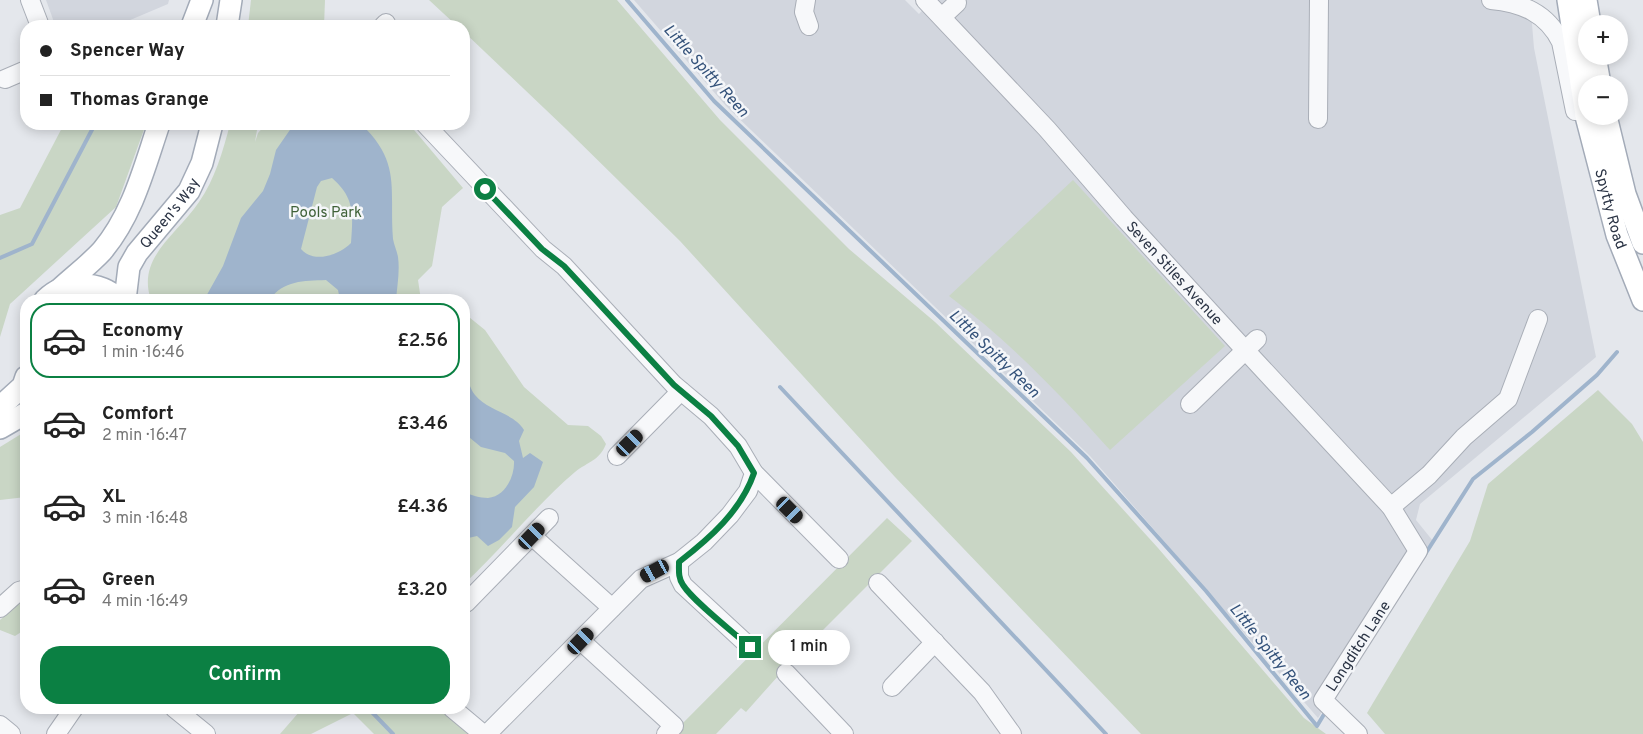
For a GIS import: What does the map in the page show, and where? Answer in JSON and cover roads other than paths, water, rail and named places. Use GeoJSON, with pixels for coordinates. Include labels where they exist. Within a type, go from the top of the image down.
{"type":"FeatureCollection","features":[{"type":"Feature","properties":{"kind":"main road"},"geometry":{"type":"LineString","coordinates":[[194,20],[202,0]]}},
{"type":"Feature","properties":{"kind":"main road"},"geometry":{"type":"LineString","coordinates":[[228,20],[231,0]]}},
{"type":"Feature","properties":{"kind":"main road","name":"Spytty Road"},"geometry":{"type":"LineString","coordinates":[[1568,0],[1580,75]]}},
{"type":"Feature","properties":{"kind":"main road"},"geometry":{"type":"LineString","coordinates":[[1586,0],[1588,15]]}},
{"type":"Feature","properties":{"kind":"main road","name":"Spytty Road"},"geometry":{"type":"LineString","coordinates":[[1588,125],[1617,235],[1643,300]]}},
{"type":"Feature","properties":{"kind":"main road","name":"Spytty Road"},"geometry":{"type":"LineString","coordinates":[[1608,125],[1625,194],[1643,243]]}},
{"type":"Feature","properties":{"kind":"main road","name":"Queen's Way"},"geometry":{"type":"LineString","coordinates":[[53,294],[102,251],[119,227],[133,203],[157,130]]}},
{"type":"Feature","properties":{"kind":"main road","name":"Queen's Way"},"geometry":{"type":"LineString","coordinates":[[126,294],[129,267],[137,253],[190,191],[202,163],[210,130]]}},
{"type":"Feature","properties":{"kind":"main road","name":"Queen's Way"},"geometry":{"type":"LineString","coordinates":[[54,294],[72,285],[87,284],[101,288],[110,294]]}},
{"type":"Feature","properties":{"kind":"main road"},"geometry":{"type":"LineString","coordinates":[[0,407],[20,389]]}},
{"type":"Feature","properties":{"kind":"main road"},"geometry":{"type":"LineString","coordinates":[[0,428],[20,416]]}},
{"type":"Feature","properties":{"kind":"street"},"geometry":{"type":"LineString","coordinates":[[30,0],[38,20]]}},
{"type":"Feature","properties":{"kind":"street"},"geometry":{"type":"LineString","coordinates":[[806,0],[804,12],[809,26]]}},
{"type":"Feature","properties":{"kind":"street","name":"Seven Stiles Avenue"},"geometry":{"type":"LineString","coordinates":[[926,0],[1087,164],[1369,475],[1391,506],[1418,551]]}},
{"type":"Feature","properties":{"kind":"street"},"geometry":{"type":"LineString","coordinates":[[1318,119],[1319,0]]}},
{"type":"Feature","properties":{"kind":"street"},"geometry":{"type":"LineString","coordinates":[[1491,0],[1519,5],[1536,12],[1556,32],[1561,42],[1579,129],[1598,196],[1617,235]]}},
{"type":"Feature","properties":{"kind":"street"},"geometry":{"type":"LineString","coordinates":[[943,16],[957,3]]}},
{"type":"Feature","properties":{"kind":"street"},"geometry":{"type":"LineString","coordinates":[[4,79],[20,72]]}},
{"type":"Feature","properties":{"kind":"street"},"geometry":{"type":"LineString","coordinates":[[431,130],[542,249],[564,266],[681,391],[711,416],[738,446],[754,473],[839,559]]}},
{"type":"Feature","properties":{"kind":"street"},"geometry":{"type":"LineString","coordinates":[[1391,506],[1429,475],[1464,437],[1508,399],[1538,319]]}},
{"type":"Feature","properties":{"kind":"street"},"geometry":{"type":"LineString","coordinates":[[1190,404],[1251,345]]}},
{"type":"Feature","properties":{"kind":"street"},"geometry":{"type":"LineString","coordinates":[[617,456],[681,391]]}},
{"type":"Feature","properties":{"kind":"street"},"geometry":{"type":"LineString","coordinates":[[487,734],[581,641],[640,579],[679,562],[704,542],[730,515],[748,491],[754,473]]}},
{"type":"Feature","properties":{"kind":"street"},"geometry":{"type":"LineString","coordinates":[[470,599],[550,518]]}},
{"type":"Feature","properties":{"kind":"street"},"geometry":{"type":"LineString","coordinates":[[532,536],[612,608]]}},
{"type":"Feature","properties":{"kind":"street","name":"Longditch Lane"},"geometry":{"type":"LineString","coordinates":[[1358,734],[1324,700],[1418,551]]}},
{"type":"Feature","properties":{"kind":"street"},"geometry":{"type":"LineString","coordinates":[[679,562],[680,577],[683,585],[750,647]]}},
{"type":"Feature","properties":{"kind":"street"},"geometry":{"type":"LineString","coordinates":[[878,583],[982,692],[1012,734]]}},
{"type":"Feature","properties":{"kind":"street"},"geometry":{"type":"LineString","coordinates":[[0,608],[20,590]]}},
{"type":"Feature","properties":{"kind":"street"},"geometry":{"type":"LineString","coordinates":[[581,641],[674,726],[666,734]]}},
{"type":"Feature","properties":{"kind":"street"},"geometry":{"type":"LineString","coordinates":[[892,688],[935,642]]}},
{"type":"Feature","properties":{"kind":"street"},"geometry":{"type":"LineString","coordinates":[[786,673],[844,734]]}},
{"type":"Feature","properties":{"kind":"street"},"geometry":{"type":"LineString","coordinates":[[56,734],[70,714]]}},
{"type":"Feature","properties":{"kind":"street"},"geometry":{"type":"LineString","coordinates":[[181,714],[206,734]]}},
{"type":"Feature","properties":{"kind":"street"},"geometry":{"type":"LineString","coordinates":[[459,714],[483,734]]}},
{"type":"Feature","properties":{"kind":"street"},"geometry":{"type":"LineString","coordinates":[[0,725],[11,734]]}},
{"type":"Feature","properties":{"kind":"water"},"geometry":{"type":"Polygon","coordinates":[[[290,130],[367,130],[383,151],[391,177],[393,239],[399,262],[397,294],[339,294],[338,290],[326,280],[294,283],[274,294],[207,294],[223,266],[241,218],[263,191],[270,174],[276,150],[290,130]],[[332,178],[321,181],[317,187],[301,249],[306,254],[319,257],[326,256],[340,251],[351,243],[352,215],[349,200],[332,178]]]}},
{"type":"Feature","properties":{"kind":"water"},"geometry":{"type":"Polygon","coordinates":[[[470,386],[473,393],[480,400],[520,424],[524,430],[519,441],[523,458],[530,453],[543,462],[534,487],[515,507],[512,527],[499,540],[488,546],[477,536],[470,538],[470,494],[488,498],[499,494],[511,479],[514,461],[505,453],[481,447],[470,438],[470,386]]]}},
{"type":"Feature","properties":{"kind":"waterway","name":"Little Spitty Reen"},"geometry":{"type":"LineString","coordinates":[[627,0],[714,101],[1087,458],[1206,591],[1317,726],[1326,711]]}},
{"type":"Feature","properties":{"kind":"waterway","name":"Little Spitty Reen"},"geometry":{"type":"LineString","coordinates":[[0,258],[32,244],[92,130]]}},
{"type":"Feature","properties":{"kind":"waterway","name":"Little Spitty Reen"},"geometry":{"type":"LineString","coordinates":[[1424,556],[1473,479],[1532,432],[1597,375],[1617,352]]}},
{"type":"Feature","properties":{"kind":"waterway"},"geometry":{"type":"LineString","coordinates":[[780,387],[1106,734]]}},
{"type":"Feature","properties":{"kind":"waterway","name":"Little Spitty Reen"},"geometry":{"type":"LineString","coordinates":[[374,714],[393,734]]}},
{"type":"Feature","properties":{"kind":"park label","name":"Pools Park"},"geometry":{"type":"Point","coordinates":[326,212]}}]}
